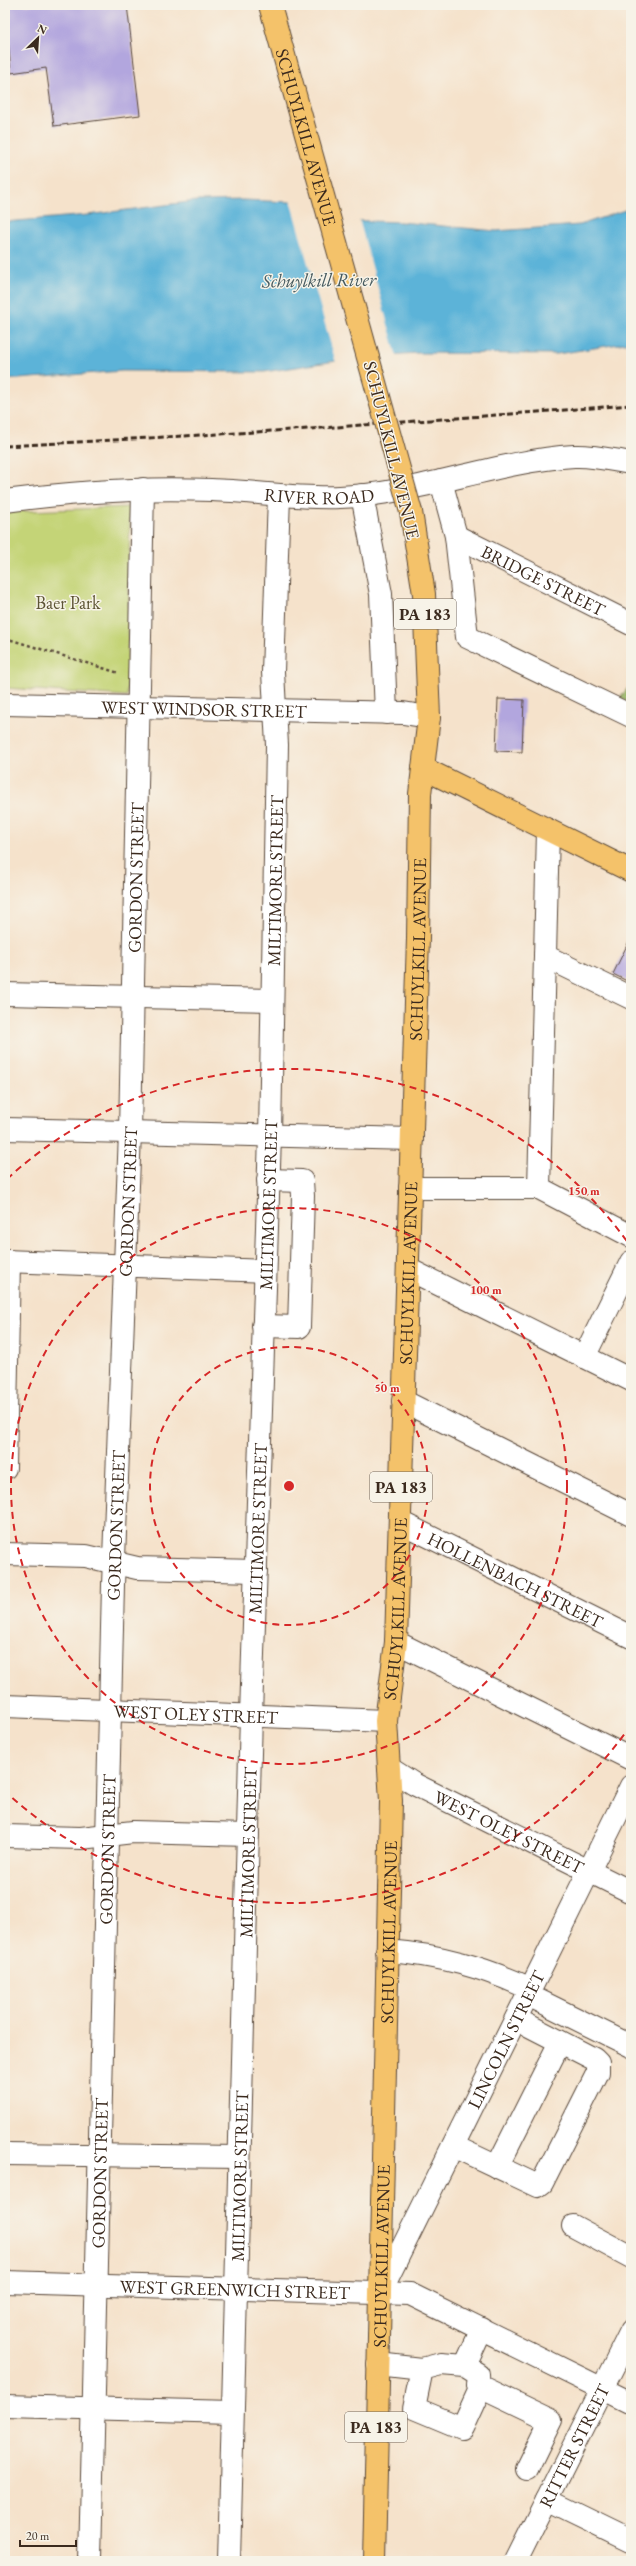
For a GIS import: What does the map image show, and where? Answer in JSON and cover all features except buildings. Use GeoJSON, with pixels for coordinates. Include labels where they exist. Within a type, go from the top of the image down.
{"type":"FeatureCollection","features":[{"type":"Feature","properties":{"kind":"main road","name":"SCHUYLKILL AVENUE"},"geometry":{"type":"LineString","coordinates":[[270,5],[411,512],[424,594],[429,716],[420,794],[412,1139],[396,1642],[386,1721],[391,1801],[374,2561]]}},
{"type":"Feature","properties":{"kind":"main road"},"geometry":{"type":"LineString","coordinates":[[423,768],[631,871]]}},
{"type":"Feature","properties":{"kind":"street","name":"RIVER ROAD"},"geometry":{"type":"LineString","coordinates":[[5,501],[51,495],[143,490],[211,490],[279,496],[362,495],[441,482],[552,458],[577,456],[631,462]]}},
{"type":"Feature","properties":{"kind":"street"},"geometry":{"type":"LineString","coordinates":[[441,482],[456,536],[467,637],[631,716]]}},
{"type":"Feature","properties":{"kind":"street","name":"GORDON STREET"},"geometry":{"type":"LineString","coordinates":[[90,2561],[112,1709],[113,1585],[116,1563],[124,1265],[130,1132],[138,708],[137,679],[143,490]]}},
{"type":"Feature","properties":{"kind":"street"},"geometry":{"type":"LineString","coordinates":[[362,495],[381,594],[394,713]]}},
{"type":"Feature","properties":{"kind":"street","name":"MILTIMORE STREET"},"geometry":{"type":"LineString","coordinates":[[229,2561],[251,1715],[270,1136],[277,745],[273,672],[279,496]]}},
{"type":"Feature","properties":{"kind":"street","name":"BRIDGE STREET"},"geometry":{"type":"LineString","coordinates":[[456,536],[631,624]]}},
{"type":"Feature","properties":{"kind":"street","name":"WEST WINDSOR STREET"},"geometry":{"type":"LineString","coordinates":[[5,704],[394,713],[429,716]]}},
{"type":"Feature","properties":{"kind":"street"},"geometry":{"type":"LineString","coordinates":[[539,1188],[548,830]]}},
{"type":"Feature","properties":{"kind":"street"},"geometry":{"type":"LineString","coordinates":[[545,956],[631,998]]}},
{"type":"Feature","properties":{"kind":"street"},"geometry":{"type":"LineString","coordinates":[[5,994],[272,1000]]}},
{"type":"Feature","properties":{"kind":"street"},"geometry":{"type":"LineString","coordinates":[[5,1129],[412,1139]]}},
{"type":"Feature","properties":{"kind":"street"},"geometry":{"type":"LineString","coordinates":[[264,1326],[299,1327],[302,1219],[302,1181],[268,1180]]}},
{"type":"Feature","properties":{"kind":"street"},"geometry":{"type":"LineString","coordinates":[[410,1188],[539,1188],[631,1236]]}},
{"type":"Feature","properties":{"kind":"street"},"geometry":{"type":"LineString","coordinates":[[5,1468],[7,1261],[265,1271]]}},
{"type":"Feature","properties":{"kind":"street"},"geometry":{"type":"LineString","coordinates":[[584,1357],[631,1262]]}},
{"type":"Feature","properties":{"kind":"street"},"geometry":{"type":"LineString","coordinates":[[408,1269],[631,1380]]}},
{"type":"Feature","properties":{"kind":"street"},"geometry":{"type":"LineString","coordinates":[[403,1401],[631,1515]]}},
{"type":"Feature","properties":{"kind":"street","name":"HOLLENBACH STREET"},"geometry":{"type":"LineString","coordinates":[[400,1522],[631,1637]]}},
{"type":"Feature","properties":{"kind":"street"},"geometry":{"type":"LineString","coordinates":[[5,1554],[86,1556],[137,1568],[256,1571]]}},
{"type":"Feature","properties":{"kind":"street"},"geometry":{"type":"LineString","coordinates":[[396,1642],[631,1759]]}},
{"type":"Feature","properties":{"kind":"street","name":"WEST OLEY STREET"},"geometry":{"type":"LineString","coordinates":[[5,1706],[112,1709],[386,1721]]}},
{"type":"Feature","properties":{"kind":"street","name":"WEST OLEY STREET"},"geometry":{"type":"LineString","coordinates":[[389,1768],[414,1784],[631,1892]]}},
{"type":"Feature","properties":{"kind":"street","name":"LINCOLN STREET"},"geometry":{"type":"LineString","coordinates":[[380,2293],[631,1786]]}},
{"type":"Feature","properties":{"kind":"street"},"geometry":{"type":"LineString","coordinates":[[5,1836],[81,1838],[134,1832],[248,1835]]}},
{"type":"Feature","properties":{"kind":"street"},"geometry":{"type":"LineString","coordinates":[[388,1952],[423,1954],[490,1970],[631,2046]]}},
{"type":"Feature","properties":{"kind":"street"},"geometry":{"type":"LineString","coordinates":[[453,2146],[535,2186],[542,2183],[595,2079],[598,2063],[594,2059],[516,2019]]}},
{"type":"Feature","properties":{"kind":"street"},"geometry":{"type":"LineString","coordinates":[[497,2167],[560,2042]]}},
{"type":"Feature","properties":{"kind":"street"},"geometry":{"type":"LineString","coordinates":[[5,2154],[239,2157]]}},
{"type":"Feature","properties":{"kind":"street"},"geometry":{"type":"LineString","coordinates":[[573,2226],[631,2257]]}},
{"type":"Feature","properties":{"kind":"street","name":"WEST GREENWICH STREET"},"geometry":{"type":"LineString","coordinates":[[5,2282],[410,2294],[631,2403]]}},
{"type":"Feature","properties":{"kind":"street"},"geometry":{"type":"LineString","coordinates":[[465,2366],[482,2329]]}},
{"type":"Feature","properties":{"kind":"street","name":"RITTER STREET"},"geometry":{"type":"LineString","coordinates":[[516,2561],[601,2388],[631,2331]]}},
{"type":"Feature","properties":{"kind":"street"},"geometry":{"type":"LineString","coordinates":[[378,2364],[422,2369],[441,2364],[465,2366],[478,2374],[479,2391],[462,2428],[414,2408],[422,2369]]}},
{"type":"Feature","properties":{"kind":"street"},"geometry":{"type":"LineString","coordinates":[[478,2385],[551,2420],[527,2469]]}},
{"type":"Feature","properties":{"kind":"street"},"geometry":{"type":"LineString","coordinates":[[5,2406],[232,2412]]}},
{"type":"Feature","properties":{"kind":"street"},"geometry":{"type":"LineString","coordinates":[[547,2499],[631,2540]]}},
{"type":"Feature","properties":{"kind":"path"},"geometry":{"type":"LineString","coordinates":[[5,638],[137,679]]}},
{"type":"Feature","properties":{"kind":"green space","name":"Baer Park"},"geometry":{"type":"Polygon","coordinates":[[[130,507],[127,696],[5,688],[5,512],[130,507]]]}},
{"type":"Feature","properties":{"kind":"green space"},"geometry":{"type":"Polygon","coordinates":[[[631,684],[631,704],[620,698],[631,684]]]}},
{"type":"Feature","properties":{"kind":"water","name":"Schuylkill River"},"geometry":{"type":"Polygon","coordinates":[[[243,200],[291,202],[340,220],[401,222],[496,231],[580,225],[631,208],[631,342],[557,354],[417,353],[362,357],[264,372],[122,371],[5,380],[5,222],[88,215],[196,201],[243,200]]]}},
{"type":"Feature","properties":{"kind":"pier"},"geometry":{"type":"Polygon","coordinates":[[[290,200],[326,214],[359,219],[397,357],[336,363],[290,200]]]}},
{"type":"Feature","properties":{"kind":"railway"},"geometry":{"type":"LineString","coordinates":[[5,446],[309,429],[631,405]]}}]}
